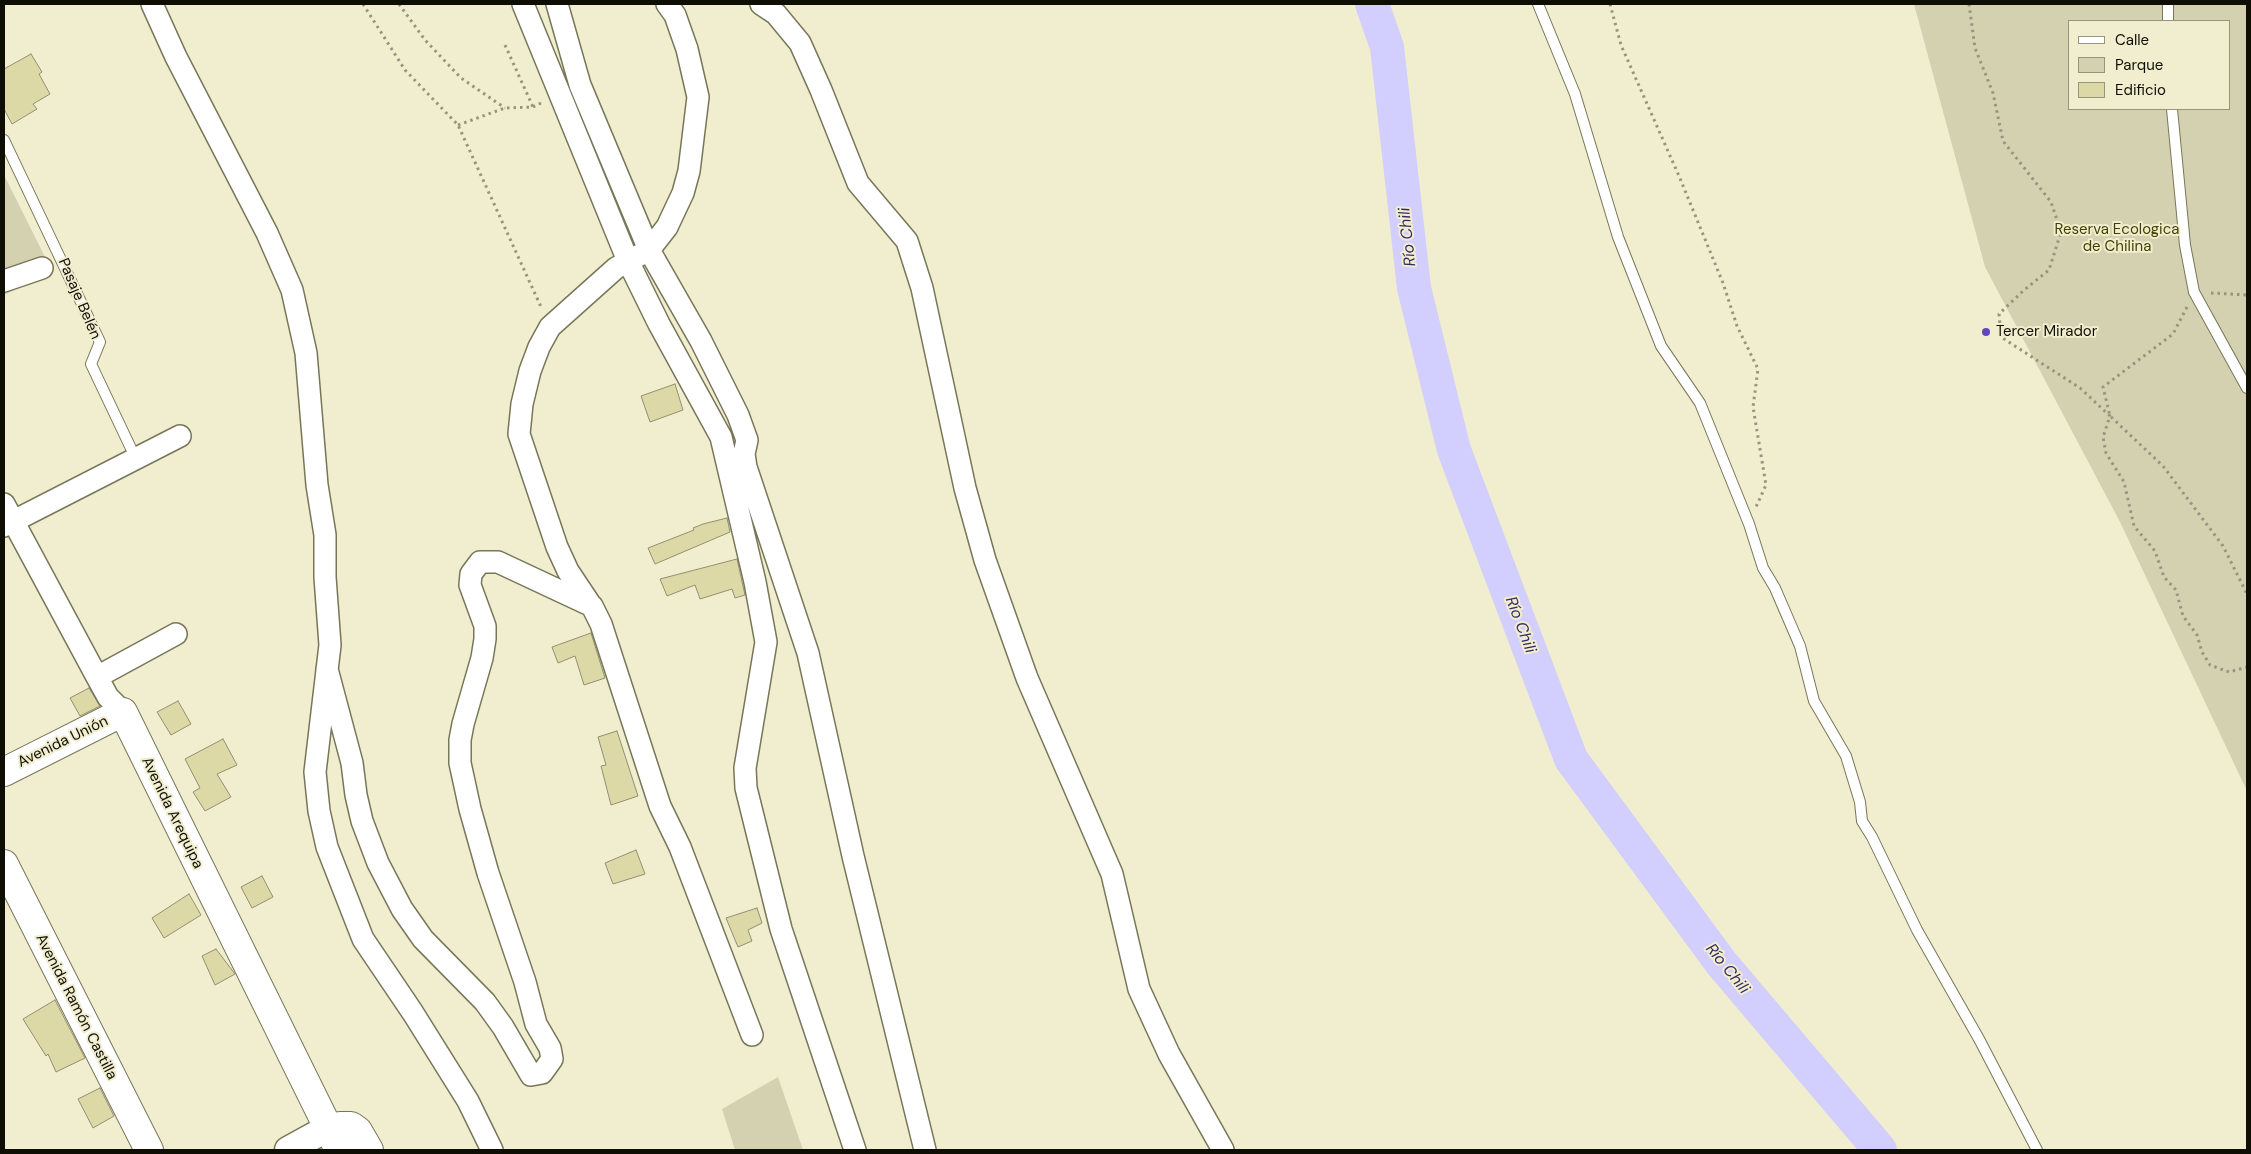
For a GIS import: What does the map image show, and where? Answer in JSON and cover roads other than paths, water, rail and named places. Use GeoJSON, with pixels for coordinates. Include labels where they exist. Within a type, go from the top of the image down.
{"type":"FeatureCollection","features":[{"type":"Feature","properties":{"kind":"main road","name":"Avenida Unión"},"geometry":{"type":"LineString","coordinates":[[4,772],[123,712]]}},
{"type":"Feature","properties":{"kind":"main road","name":"Avenida Arequipa"},"geometry":{"type":"LineString","coordinates":[[123,712],[333,1139]]}},
{"type":"Feature","properties":{"kind":"main road","name":"Avenida Ramón Castilla"},"geometry":{"type":"LineString","coordinates":[[4,864],[149,1150]]}},
{"type":"Feature","properties":{"kind":"main road"},"geometry":{"type":"LineString","coordinates":[[333,1139],[340,1126],[351,1126],[358,1131],[369,1150]]}},
{"type":"Feature","properties":{"kind":"street"},"geometry":{"type":"LineString","coordinates":[[152,4],[176,57],[267,233],[292,290],[306,353],[318,485],[325,535],[325,577],[330,645],[315,772],[318,811],[326,847],[363,938],[414,1013],[468,1101],[492,1150]]}},
{"type":"Feature","properties":{"kind":"street"},"geometry":{"type":"LineString","coordinates":[[523,4],[558,94],[586,153],[628,261],[722,444],[755,582],[766,642],[745,768],[746,788],[781,929],[855,1150]]}},
{"type":"Feature","properties":{"kind":"street"},"geometry":{"type":"LineString","coordinates":[[557,4],[580,85],[648,250],[701,341],[738,415],[747,440],[744,454],[746,467],[808,653],[853,856],[925,1150]]}},
{"type":"Feature","properties":{"kind":"street"},"geometry":{"type":"LineString","coordinates":[[667,4],[675,15],[687,49],[698,97],[689,171],[683,193],[668,227],[648,250],[616,268],[550,326],[530,371],[522,404],[519,434],[557,547],[568,571],[592,606],[606,638],[660,806],[680,847],[752,1035]]}},
{"type":"Feature","properties":{"kind":"street"},"geometry":{"type":"LineString","coordinates":[[761,4],[776,14],[800,43],[858,183],[907,241],[922,288],[965,488],[985,560],[1027,678],[1112,874],[1139,989],[1169,1054],[1223,1150]]}},
{"type":"Feature","properties":{"kind":"street"},"geometry":{"type":"LineString","coordinates":[[4,281],[42,268]]}},
{"type":"Feature","properties":{"kind":"street"},"geometry":{"type":"LineString","coordinates":[[7,517],[136,459],[180,436]]}},
{"type":"Feature","properties":{"kind":"street","name":"Avenida Arequipa"},"geometry":{"type":"LineString","coordinates":[[7,517],[108,697],[123,712]]}},
{"type":"Feature","properties":{"kind":"street"},"geometry":{"type":"LineString","coordinates":[[327,669],[352,763],[362,820],[378,863],[402,909],[423,939],[484,1002],[503,1027],[531,1075],[542,1073],[552,1060],[550,1048],[536,1024],[525,982],[488,873],[470,809],[460,763],[460,740],[463,724],[482,658],[485,639],[485,626],[470,586],[471,574],[480,562],[498,562],[592,606]]}},
{"type":"Feature","properties":{"kind":"street"},"geometry":{"type":"LineString","coordinates":[[97,677],[176,634]]}},
{"type":"Feature","properties":{"kind":"street"},"geometry":{"type":"LineString","coordinates":[[288,1150],[333,1139]]}},
{"type":"Feature","properties":{"kind":"lane"},"geometry":{"type":"LineString","coordinates":[[1538,4],[1576,94],[1618,236],[1661,346],[1700,404],[1749,524],[1762,568],[1775,588],[1800,646],[1814,701],[1846,756],[1860,802],[1862,821],[1872,837],[1917,930],[1979,1039],[2037,1150]]}},
{"type":"Feature","properties":{"kind":"lane"},"geometry":{"type":"LineString","coordinates":[[2168,4],[2168,20]]}},
{"type":"Feature","properties":{"kind":"lane"},"geometry":{"type":"LineString","coordinates":[[2172,110],[2185,245],[2194,292],[2247,388]]}},
{"type":"Feature","properties":{"kind":"lane","name":"Pasaje Belén"},"geometry":{"type":"LineString","coordinates":[[4,140],[100,342],[91,364],[136,459]]}},
{"type":"Feature","properties":{"kind":"waterway","name":"Río Chili"},"geometry":{"type":"LineString","coordinates":[[1372,4],[1387,47],[1414,288],[1454,450],[1571,759],[1722,964],[1880,1150]]}},
{"type":"Feature","properties":{"kind":"place","name":"Tercer Mirador"},"geometry":{"type":"Point","coordinates":[1986,332]}},
{"type":"Feature","properties":{"kind":"park label","name":"Reserva Ecologica de Chilina"},"geometry":{"type":"Point","coordinates":[2117,238]}}]}
